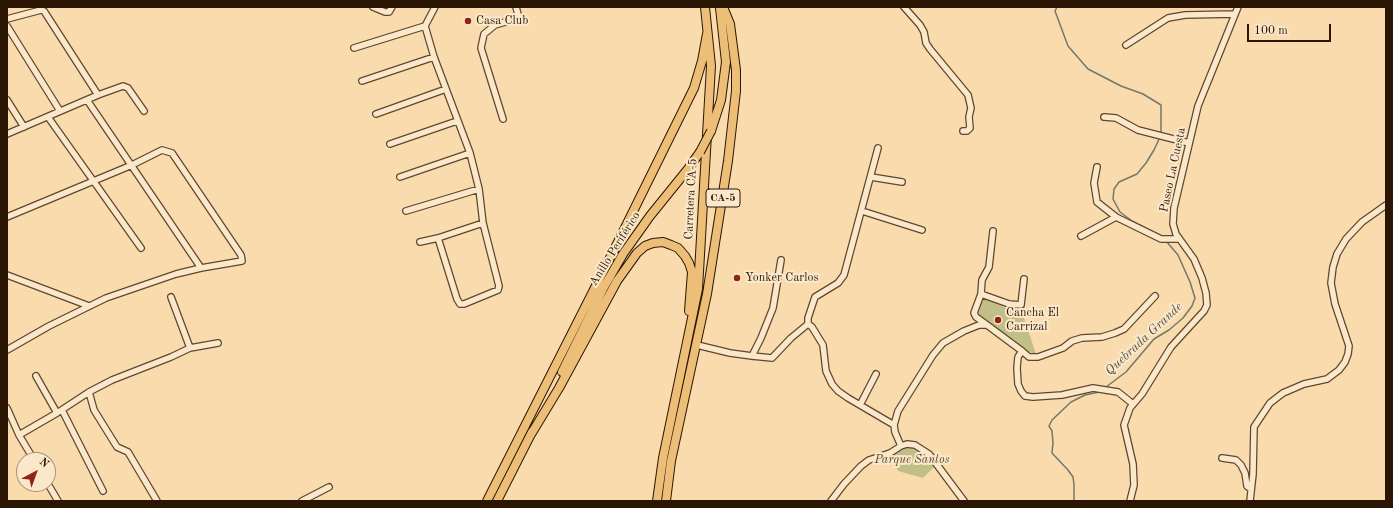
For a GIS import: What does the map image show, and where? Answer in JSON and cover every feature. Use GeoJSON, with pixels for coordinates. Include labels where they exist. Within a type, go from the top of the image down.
{"type":"FeatureCollection","features":[{"type":"Feature","properties":{"kind":"highway","name":"Carretera CA-5"},"geometry":{"type":"LineString","coordinates":[[677,391],[698,289],[711,66],[705,7]]}},
{"type":"Feature","properties":{"kind":"highway","name":"Anillo Periférico"},"geometry":{"type":"LineString","coordinates":[[497,501],[604,287],[623,254],[650,216],[677,184],[700,152],[712,131],[721,100],[726,62],[720,7]]}},
{"type":"Feature","properties":{"kind":"highway","name":"CA-5"},"geometry":{"type":"LineString","coordinates":[[666,501],[671,462],[707,294],[725,182],[736,91],[736,70],[730,24],[723,7]]}},
{"type":"Feature","properties":{"kind":"highway","name":"Anillo Periférico"},"geometry":{"type":"LineString","coordinates":[[487,501],[694,88],[702,61],[707,34]]}},
{"type":"Feature","properties":{"kind":"highway"},"geometry":{"type":"LineString","coordinates":[[530,436],[559,388],[617,281],[637,253],[645,246],[653,243],[663,242],[678,248],[685,256],[692,272],[688,316],[677,391]]}},
{"type":"Feature","properties":{"kind":"highway","name":"CA-5"},"geometry":{"type":"LineString","coordinates":[[657,501],[663,458],[677,391]]}},
{"type":"Feature","properties":{"kind":"street"},"geometry":{"type":"LineString","coordinates":[[373,7],[384,12],[388,12],[392,7]]}},
{"type":"Feature","properties":{"kind":"street"},"geometry":{"type":"LineString","coordinates":[[435,7],[425,26],[434,57],[470,153],[479,189],[483,224],[499,286],[498,290],[464,304],[460,304],[457,299],[438,238]]}},
{"type":"Feature","properties":{"kind":"street"},"geometry":{"type":"LineString","coordinates":[[503,119],[481,48],[484,34],[495,25],[519,18],[516,7]]}},
{"type":"Feature","properties":{"kind":"street"},"geometry":{"type":"LineString","coordinates":[[904,7],[920,25],[924,32],[926,43],[930,49],[968,95],[971,108],[969,117],[970,128],[967,131],[963,131]]}},
{"type":"Feature","properties":{"kind":"street","name":"Paseo La Cuesta"},"geometry":{"type":"LineString","coordinates":[[1130,501],[1134,485],[1133,464],[1124,425],[1130,408],[1142,394],[1171,347],[1204,311],[1207,305],[1206,293],[1202,278],[1194,259],[1178,239],[1173,224],[1174,208],[1198,106],[1238,7]]}},
{"type":"Feature","properties":{"kind":"street"},"geometry":{"type":"LineString","coordinates":[[7,19],[41,10],[44,11],[98,95]]}},
{"type":"Feature","properties":{"kind":"street"},"geometry":{"type":"LineString","coordinates":[[1126,45],[1168,18],[1235,14]]}},
{"type":"Feature","properties":{"kind":"street"},"geometry":{"type":"LineString","coordinates":[[7,26],[60,111]]}},
{"type":"Feature","properties":{"kind":"street"},"geometry":{"type":"LineString","coordinates":[[354,48],[425,26]]}},
{"type":"Feature","properties":{"kind":"street"},"geometry":{"type":"LineString","coordinates":[[362,81],[434,57]]}},
{"type":"Feature","properties":{"kind":"street"},"geometry":{"type":"LineString","coordinates":[[7,134],[98,95],[123,86],[128,88],[144,111]]}},
{"type":"Feature","properties":{"kind":"street"},"geometry":{"type":"LineString","coordinates":[[376,114],[446,89]]}},
{"type":"Feature","properties":{"kind":"street"},"geometry":{"type":"LineString","coordinates":[[7,100],[24,127]]}},
{"type":"Feature","properties":{"kind":"street"},"geometry":{"type":"LineString","coordinates":[[87,100],[201,268]]}},
{"type":"Feature","properties":{"kind":"street"},"geometry":{"type":"LineString","coordinates":[[48,117],[141,248]]}},
{"type":"Feature","properties":{"kind":"street"},"geometry":{"type":"LineString","coordinates":[[1104,117],[1116,118],[1138,130],[1189,143]]}},
{"type":"Feature","properties":{"kind":"street"},"geometry":{"type":"LineString","coordinates":[[390,144],[458,120]]}},
{"type":"Feature","properties":{"kind":"street"},"geometry":{"type":"LineString","coordinates":[[878,148],[844,275],[838,283],[815,297],[808,318],[808,324],[823,345],[826,371],[832,384],[838,391],[848,398],[894,425]]}},
{"type":"Feature","properties":{"kind":"street"},"geometry":{"type":"LineString","coordinates":[[7,217],[132,166],[162,150],[172,153],[241,255],[242,261],[176,274],[129,290],[89,306],[49,326],[7,350]]}},
{"type":"Feature","properties":{"kind":"street"},"geometry":{"type":"LineString","coordinates":[[400,177],[470,153]]}},
{"type":"Feature","properties":{"kind":"street"},"geometry":{"type":"LineString","coordinates":[[1097,167],[1094,183],[1097,202],[1116,217],[1161,239],[1178,239]]}},
{"type":"Feature","properties":{"kind":"street"},"geometry":{"type":"LineString","coordinates":[[871,177],[902,182]]}},
{"type":"Feature","properties":{"kind":"street"},"geometry":{"type":"LineString","coordinates":[[406,211],[479,189]]}},
{"type":"Feature","properties":{"kind":"street"},"geometry":{"type":"LineString","coordinates":[[1250,501],[1252,489],[1254,427],[1270,403],[1283,393],[1304,384],[1327,379],[1339,370],[1345,362],[1350,346],[1335,304],[1331,283],[1333,267],[1337,254],[1346,239],[1362,222],[1386,204]]}},
{"type":"Feature","properties":{"kind":"street"},"geometry":{"type":"LineString","coordinates":[[862,211],[922,230]]}},
{"type":"Feature","properties":{"kind":"street"},"geometry":{"type":"LineString","coordinates":[[1081,236],[1116,217]]}},
{"type":"Feature","properties":{"kind":"street"},"geometry":{"type":"LineString","coordinates":[[420,242],[483,224]]}},
{"type":"Feature","properties":{"kind":"street"},"geometry":{"type":"LineString","coordinates":[[993,231],[989,267],[982,280],[980,294],[974,313],[976,317],[1029,357],[1038,357],[1063,348],[1072,341],[1082,338],[1102,337],[1124,329],[1155,296]]}},
{"type":"Feature","properties":{"kind":"street"},"geometry":{"type":"LineString","coordinates":[[752,356],[773,308],[781,260]]}},
{"type":"Feature","properties":{"kind":"street"},"geometry":{"type":"LineString","coordinates":[[7,275],[89,306]]}},
{"type":"Feature","properties":{"kind":"street"},"geometry":{"type":"LineString","coordinates":[[980,294],[1009,304],[1020,304],[1024,279]]}},
{"type":"Feature","properties":{"kind":"street"},"geometry":{"type":"LineString","coordinates":[[171,297],[190,348]]}},
{"type":"Feature","properties":{"kind":"street"},"geometry":{"type":"LineString","coordinates":[[697,345],[752,356],[772,358],[791,338],[808,324]]}},
{"type":"Feature","properties":{"kind":"street"},"geometry":{"type":"LineString","coordinates":[[901,446],[894,432],[894,425],[902,404],[939,346],[974,327],[987,325]]}},
{"type":"Feature","properties":{"kind":"street"},"geometry":{"type":"LineString","coordinates":[[19,434],[112,380],[190,348],[218,343]]}},
{"type":"Feature","properties":{"kind":"street"},"geometry":{"type":"LineString","coordinates":[[1022,351],[1018,357],[1016,368],[1018,384],[1025,396],[1033,397],[1062,395],[1093,388],[1118,392],[1133,404]]}},
{"type":"Feature","properties":{"kind":"street"},"geometry":{"type":"LineString","coordinates":[[860,405],[876,374]]}},
{"type":"Feature","properties":{"kind":"street"},"geometry":{"type":"LineString","coordinates":[[36,376],[59,412],[103,491]]}},
{"type":"Feature","properties":{"kind":"street"},"geometry":{"type":"LineString","coordinates":[[89,392],[94,410],[117,447],[128,452],[157,501]]}},
{"type":"Feature","properties":{"kind":"street"},"geometry":{"type":"LineString","coordinates":[[7,408],[29,452]]}},
{"type":"Feature","properties":{"kind":"street"},"geometry":{"type":"LineString","coordinates":[[832,501],[844,484],[861,466],[869,460],[890,453],[907,444],[915,445],[924,450],[933,459],[964,501]]}},
{"type":"Feature","properties":{"kind":"street"},"geometry":{"type":"LineString","coordinates":[[1222,458],[1236,460],[1241,465],[1245,473],[1247,486],[1252,489]]}},
{"type":"Feature","properties":{"kind":"street"},"geometry":{"type":"LineString","coordinates":[[302,501],[329,487]]}},
{"type":"Feature","properties":{"kind":"street"},"geometry":{"type":"LineString","coordinates":[[53,492],[58,501]]}},
{"type":"Feature","properties":{"kind":"green space"},"geometry":{"type":"Polygon","coordinates":[[[984,296],[1024,318],[1036,354],[1023,350],[977,318],[984,296]]]}},
{"type":"Feature","properties":{"kind":"green space","name":"Parque Santos"},"geometry":{"type":"Polygon","coordinates":[[[915,445],[937,464],[923,478],[898,471],[890,453],[894,449],[915,445]]]}},
{"type":"Feature","properties":{"kind":"waterway","name":"Quebrada Grande"},"geometry":{"type":"LineString","coordinates":[[1057,7],[1055,11],[1068,46],[1088,69],[1121,86],[1143,94],[1161,105],[1161,135],[1154,150],[1137,174],[1119,182],[1114,189],[1113,199],[1120,212],[1132,221],[1162,236]]}},
{"type":"Feature","properties":{"kind":"waterway","name":"Quebrada Grande"},"geometry":{"type":"LineString","coordinates":[[1106,387],[1126,372],[1154,339],[1169,330],[1183,318],[1192,306],[1195,298],[1190,282],[1178,255],[1166,241]]}},
{"type":"Feature","properties":{"kind":"waterway","name":"Quebrada Grande"},"geometry":{"type":"LineString","coordinates":[[1074,501],[1073,477],[1052,453],[1052,431],[1049,426],[1052,420],[1071,402],[1085,395],[1099,392]]}},
{"type":"Feature","properties":{"kind":"place","name":"Casa Club"},"geometry":{"type":"Point","coordinates":[468,21]}},
{"type":"Feature","properties":{"kind":"place","name":"Yonker Carlos"},"geometry":{"type":"Point","coordinates":[737,278]}},
{"type":"Feature","properties":{"kind":"place","name":"Cancha El Carrizal"},"geometry":{"type":"Point","coordinates":[998,320]}}]}
